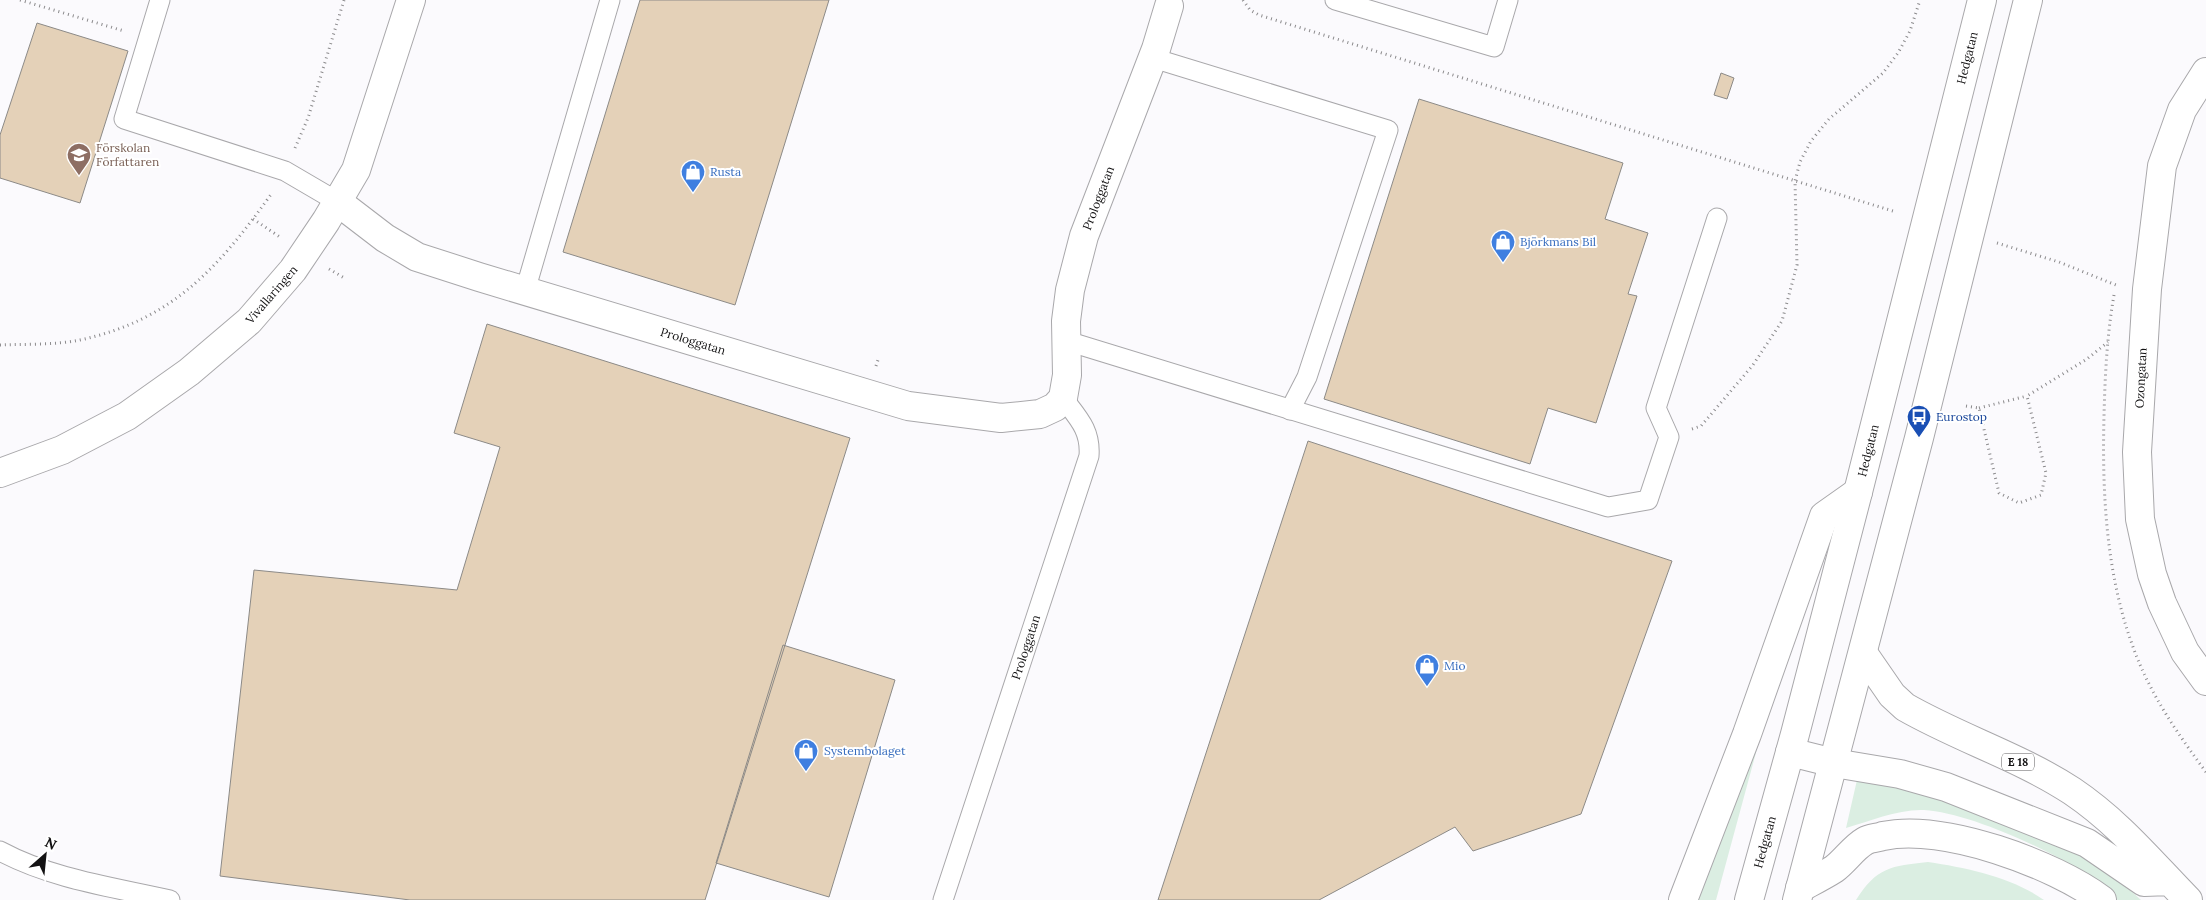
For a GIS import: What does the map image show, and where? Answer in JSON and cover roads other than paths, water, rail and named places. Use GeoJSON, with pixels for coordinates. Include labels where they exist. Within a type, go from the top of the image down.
{"type":"FeatureCollection","features":[{"type":"Feature","properties":{"kind":"main road","name":"Vivallaringen"},"geometry":{"type":"LineString","coordinates":[[0,473],[62,450],[127,416],[189,372],[249,321],[293,270],[338,202],[356,170],[411,0]]}},
{"type":"Feature","properties":{"kind":"main road","name":"Hedgatan"},"geometry":{"type":"LineString","coordinates":[[1749,900],[1858,492],[1982,0]]}},
{"type":"Feature","properties":{"kind":"main road"},"geometry":{"type":"LineString","coordinates":[[1799,894],[1863,653],[2028,0]]}},
{"type":"Feature","properties":{"kind":"main road","name":"Prologgatan"},"geometry":{"type":"LineString","coordinates":[[338,202],[385,238],[417,256],[525,291],[908,406],[1001,418],[1040,414],[1055,407],[1063,398],[1067,375],[1066,321],[1070,290],[1084,236],[1165,26],[1169,2]]}},
{"type":"Feature","properties":{"kind":"main road","name":"Ozongatan"},"geometry":{"type":"LineString","coordinates":[[2206,72],[2182,110],[2162,166],[2147,289],[2137,452],[2140,519],[2152,574],[2162,603],[2185,652],[2206,681]]}},
{"type":"Feature","properties":{"kind":"main road"},"geometry":{"type":"LineString","coordinates":[[1683,900],[1747,734],[1824,516],[1858,492]]}},
{"type":"Feature","properties":{"kind":"main road","name":"E 18"},"geometry":{"type":"LineString","coordinates":[[1863,653],[1892,695],[1905,707],[2048,777],[2072,792],[2114,822],[2179,891]]}},
{"type":"Feature","properties":{"kind":"main road","name":"E 18"},"geometry":{"type":"LineString","coordinates":[[1790,752],[1834,763],[1900,774],[1946,787],[2087,843],[2144,882],[2179,891]]}},
{"type":"Feature","properties":{"kind":"main road"},"geometry":{"type":"LineString","coordinates":[[1799,894],[1834,869],[1865,840],[1908,833],[1930,834],[1984,846],[2055,872],[2077,883],[2102,900]]}},
{"type":"Feature","properties":{"kind":"lane"},"geometry":{"type":"LineString","coordinates":[[160,0],[124,119],[285,171],[338,202]]}},
{"type":"Feature","properties":{"kind":"lane"},"geometry":{"type":"LineString","coordinates":[[525,291],[610,0]]}},
{"type":"Feature","properties":{"kind":"lane"},"geometry":{"type":"LineString","coordinates":[[1334,0],[1494,47],[1508,0]]}},
{"type":"Feature","properties":{"kind":"lane"},"geometry":{"type":"LineString","coordinates":[[1153,58],[1388,130],[1307,377],[1290,410]]}},
{"type":"Feature","properties":{"kind":"lane"},"geometry":{"type":"LineString","coordinates":[[1067,341],[1608,506],[1648,500],[1669,437],[1656,408],[1717,218]]}},
{"type":"Feature","properties":{"kind":"lane","name":"Prologgatan"},"geometry":{"type":"LineString","coordinates":[[943,900],[1088,456],[1090,444],[1087,431],[1063,398]]}},
{"type":"Feature","properties":{"kind":"lane"},"geometry":{"type":"LineString","coordinates":[[0,851],[66,877],[170,900]]}},
{"type":"Feature","properties":{"kind":"place","name":"Förskolan Författaren"},"geometry":{"type":"Point","coordinates":[79,176]}},
{"type":"Feature","properties":{"kind":"place","name":"Rusta"},"geometry":{"type":"Point","coordinates":[693,193]}},
{"type":"Feature","properties":{"kind":"place","name":"Björkmans Bil"},"geometry":{"type":"Point","coordinates":[1503,263]}},
{"type":"Feature","properties":{"kind":"place","name":"Eurostop"},"geometry":{"type":"Point","coordinates":[1919,438]}},
{"type":"Feature","properties":{"kind":"place","name":"Mio"},"geometry":{"type":"Point","coordinates":[1427,687]}},
{"type":"Feature","properties":{"kind":"place","name":"Systembolaget"},"geometry":{"type":"Point","coordinates":[806,772]}}]}
